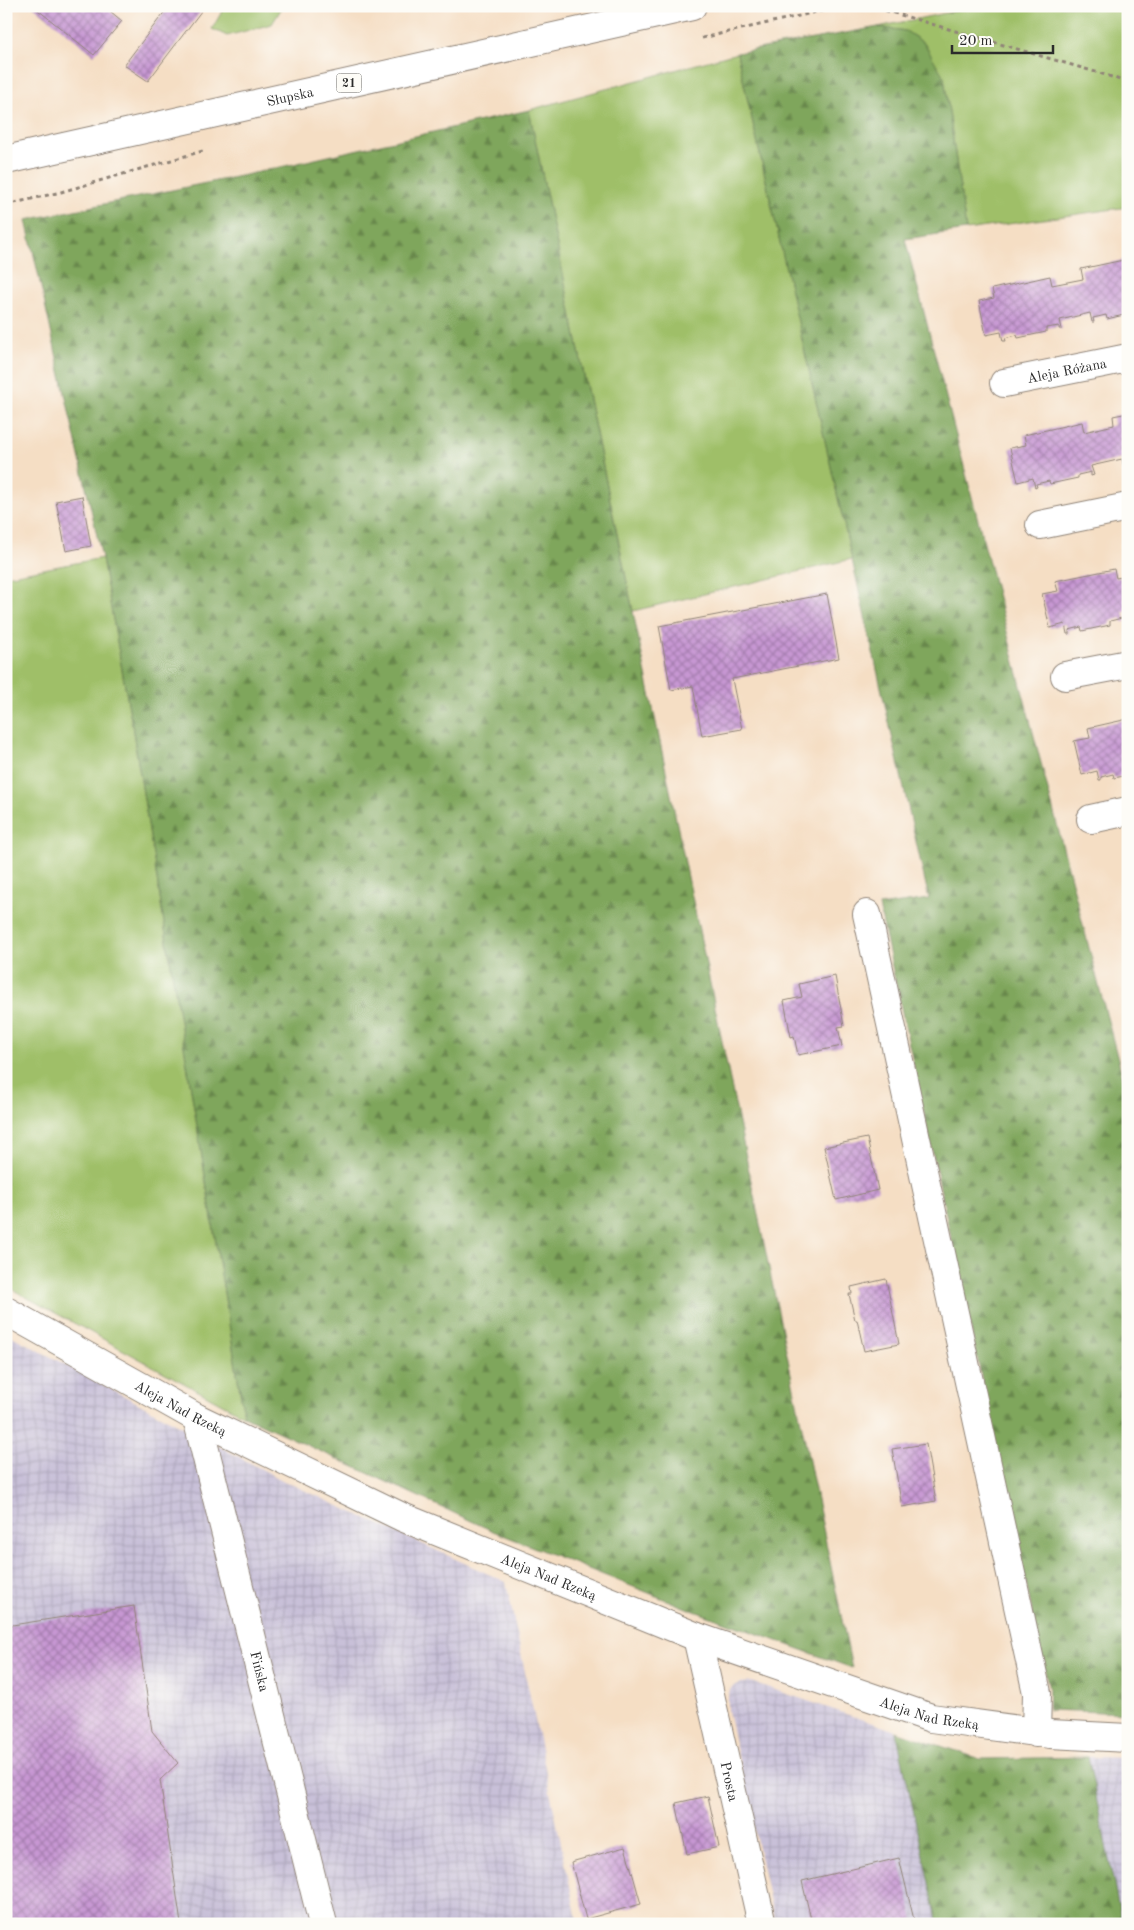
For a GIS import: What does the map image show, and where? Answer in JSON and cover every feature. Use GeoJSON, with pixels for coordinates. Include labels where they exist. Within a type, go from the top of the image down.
{"type":"FeatureCollection","features":[{"type":"Feature","properties":{"kind":"street","name":"Słupska"},"geometry":{"type":"LineString","coordinates":[[6,160],[692,6]]}},
{"type":"Feature","properties":{"kind":"street","name":"Aleja Różana"},"geometry":{"type":"LineString","coordinates":[[1004,383],[1128,358]]}},
{"type":"Feature","properties":{"kind":"street"},"geometry":{"type":"LineString","coordinates":[[1040,526],[1128,507]]}},
{"type":"Feature","properties":{"kind":"street"},"geometry":{"type":"LineString","coordinates":[[1065,676],[1128,664]]}},
{"type":"Feature","properties":{"kind":"street"},"geometry":{"type":"LineString","coordinates":[[1091,819],[1128,811]]}},
{"type":"Feature","properties":{"kind":"street"},"geometry":{"type":"LineString","coordinates":[[867,914],[1037,1693],[1036,1733]]}},
{"type":"Feature","properties":{"kind":"street","name":"Aleja Nad Rzeką"},"geometry":{"type":"LineString","coordinates":[[6,1311],[197,1418],[402,1517],[697,1637],[931,1718],[1036,1733],[1128,1738]]}},
{"type":"Feature","properties":{"kind":"street","name":"Fińska"},"geometry":{"type":"LineString","coordinates":[[197,1418],[323,1924]]}},
{"type":"Feature","properties":{"kind":"street","name":"Prosta"},"geometry":{"type":"LineString","coordinates":[[697,1637],[762,1924]]}},
{"type":"Feature","properties":{"kind":"path"},"geometry":{"type":"LineString","coordinates":[[697,39],[843,6]]}},
{"type":"Feature","properties":{"kind":"path"},"geometry":{"type":"LineString","coordinates":[[870,6],[1128,83]]}},
{"type":"Feature","properties":{"kind":"path"},"geometry":{"type":"LineString","coordinates":[[6,205],[61,192],[210,149]]}},
{"type":"Feature","properties":{"kind":"shaded area"},"geometry":{"type":"Polygon","coordinates":[[[6,1333],[284,1481],[506,1582],[578,1924],[6,1924],[6,1333]]]}},
{"type":"Feature","properties":{"kind":"shaded area"},"geometry":{"type":"Polygon","coordinates":[[[752,1682],[896,1731],[938,1924],[775,1924],[728,1711],[728,1696],[731,1688],[740,1683],[752,1682]]]}},
{"type":"Feature","properties":{"kind":"shaded area"},"geometry":{"type":"Polygon","coordinates":[[[1088,1757],[1128,1758],[1128,1924],[1122,1924],[1088,1757]]]}},
{"type":"Feature","properties":{"kind":"green space"},"geometry":{"type":"Polygon","coordinates":[[[225,6],[283,6],[272,24],[227,36],[212,29],[225,6]]]}},
{"type":"Feature","properties":{"kind":"green space"},"geometry":{"type":"Polygon","coordinates":[[[980,6],[1128,6],[1128,207],[966,230],[944,77],[906,31],[878,27],[980,6]]]}},
{"type":"Feature","properties":{"kind":"green space"},"geometry":{"type":"Polygon","coordinates":[[[878,27],[906,31],[924,43],[944,77],[966,230],[905,239],[1128,1098],[1128,1713],[1048,1710],[1049,1689],[879,906],[929,899],[737,53],[878,27]]]}},
{"type":"Feature","properties":{"kind":"green space"},"geometry":{"type":"Polygon","coordinates":[[[737,53],[852,559],[633,611],[529,110],[737,53]]]}},
{"type":"Feature","properties":{"kind":"green space"},"geometry":{"type":"Polygon","coordinates":[[[529,110],[852,1668],[689,1609],[493,1531],[244,1416],[132,725],[102,558],[26,220],[250,174],[529,110]]]}},
{"type":"Feature","properties":{"kind":"green space"},"geometry":{"type":"Polygon","coordinates":[[[102,558],[132,725],[244,1416],[6,1286],[6,576],[102,558]]]}},
{"type":"Feature","properties":{"kind":"green space"},"geometry":{"type":"Polygon","coordinates":[[[896,1731],[980,1759],[1088,1757],[1122,1924],[938,1924],[896,1731]]]}},
{"type":"Feature","properties":{"kind":"building"},"geometry":{"type":"Polygon","coordinates":[[[33,6],[104,6],[122,21],[94,55],[33,6]]]}},
{"type":"Feature","properties":{"kind":"building"},"geometry":{"type":"Polygon","coordinates":[[[169,6],[205,6],[148,81],[124,65],[169,6]]]}},
{"type":"Feature","properties":{"kind":"building"},"geometry":{"type":"Polygon","coordinates":[[[1128,259],[1128,314],[1107,319],[1106,315],[1093,318],[1094,322],[1092,322],[1090,313],[1060,320],[1062,329],[1059,329],[1059,326],[1046,328],[1046,332],[1018,338],[1017,335],[1005,338],[1006,341],[1003,341],[1001,332],[986,335],[979,301],[994,298],[992,289],[1050,276],[1052,285],[1083,279],[1081,269],[1128,259]]]}},
{"type":"Feature","properties":{"kind":"building"},"geometry":{"type":"Polygon","coordinates":[[[1128,413],[1128,464],[1125,464],[1126,468],[1124,468],[1122,459],[1091,466],[1094,475],[1091,476],[1091,472],[1078,475],[1078,478],[1050,484],[1049,481],[1036,484],[1037,487],[1035,488],[1033,478],[1018,482],[1010,448],[1026,445],[1024,435],[1082,422],[1084,432],[1114,425],[1113,416],[1128,413]]]}},
{"type":"Feature","properties":{"kind":"building"},"geometry":{"type":"Polygon","coordinates":[[[82,496],[91,546],[66,551],[56,501],[82,496]]]}},
{"type":"Feature","properties":{"kind":"building"},"geometry":{"type":"Polygon","coordinates":[[[1114,569],[1116,578],[1128,576],[1128,611],[1123,612],[1126,622],[1123,622],[1122,618],[1110,621],[1110,625],[1082,631],[1081,627],[1069,630],[1069,634],[1067,634],[1065,624],[1050,628],[1042,594],[1058,591],[1055,581],[1114,569]]]}},
{"type":"Feature","properties":{"kind":"building"},"geometry":{"type":"Polygon","coordinates":[[[827,594],[839,658],[732,679],[742,729],[702,736],[693,686],[671,690],[659,626],[827,594]]]}},
{"type":"Feature","properties":{"kind":"building"},"geometry":{"type":"Polygon","coordinates":[[[1128,719],[1128,775],[1114,778],[1113,774],[1101,777],[1101,780],[1099,780],[1097,771],[1082,775],[1074,741],[1090,738],[1088,728],[1128,719]]]}},
{"type":"Feature","properties":{"kind":"building"},"geometry":{"type":"Polygon","coordinates":[[[835,976],[844,1026],[838,1027],[842,1046],[798,1055],[794,1036],[791,1037],[784,1001],[802,997],[799,984],[835,976]]]}},
{"type":"Feature","properties":{"kind":"building"},"geometry":{"type":"Polygon","coordinates":[[[867,1138],[878,1190],[836,1200],[824,1147],[867,1138]]]}},
{"type":"Feature","properties":{"kind":"building"},"geometry":{"type":"Polygon","coordinates":[[[886,1279],[899,1344],[864,1351],[849,1294],[852,1294],[851,1287],[886,1279]]]}},
{"type":"Feature","properties":{"kind":"building"},"geometry":{"type":"Polygon","coordinates":[[[926,1444],[936,1501],[902,1507],[892,1449],[926,1444]]]}},
{"type":"Feature","properties":{"kind":"building"},"geometry":{"type":"Polygon","coordinates":[[[134,1606],[152,1731],[178,1763],[160,1780],[181,1924],[6,1924],[6,1626],[134,1606]]]}},
{"type":"Feature","properties":{"kind":"building"},"geometry":{"type":"Polygon","coordinates":[[[708,1796],[719,1847],[687,1854],[676,1803],[708,1796]]]}},
{"type":"Feature","properties":{"kind":"building"},"geometry":{"type":"Polygon","coordinates":[[[625,1847],[641,1904],[586,1919],[571,1862],[625,1847]]]}},
{"type":"Feature","properties":{"kind":"building"},"geometry":{"type":"Polygon","coordinates":[[[899,1858],[915,1924],[812,1924],[802,1881],[899,1858]]]}}]}
